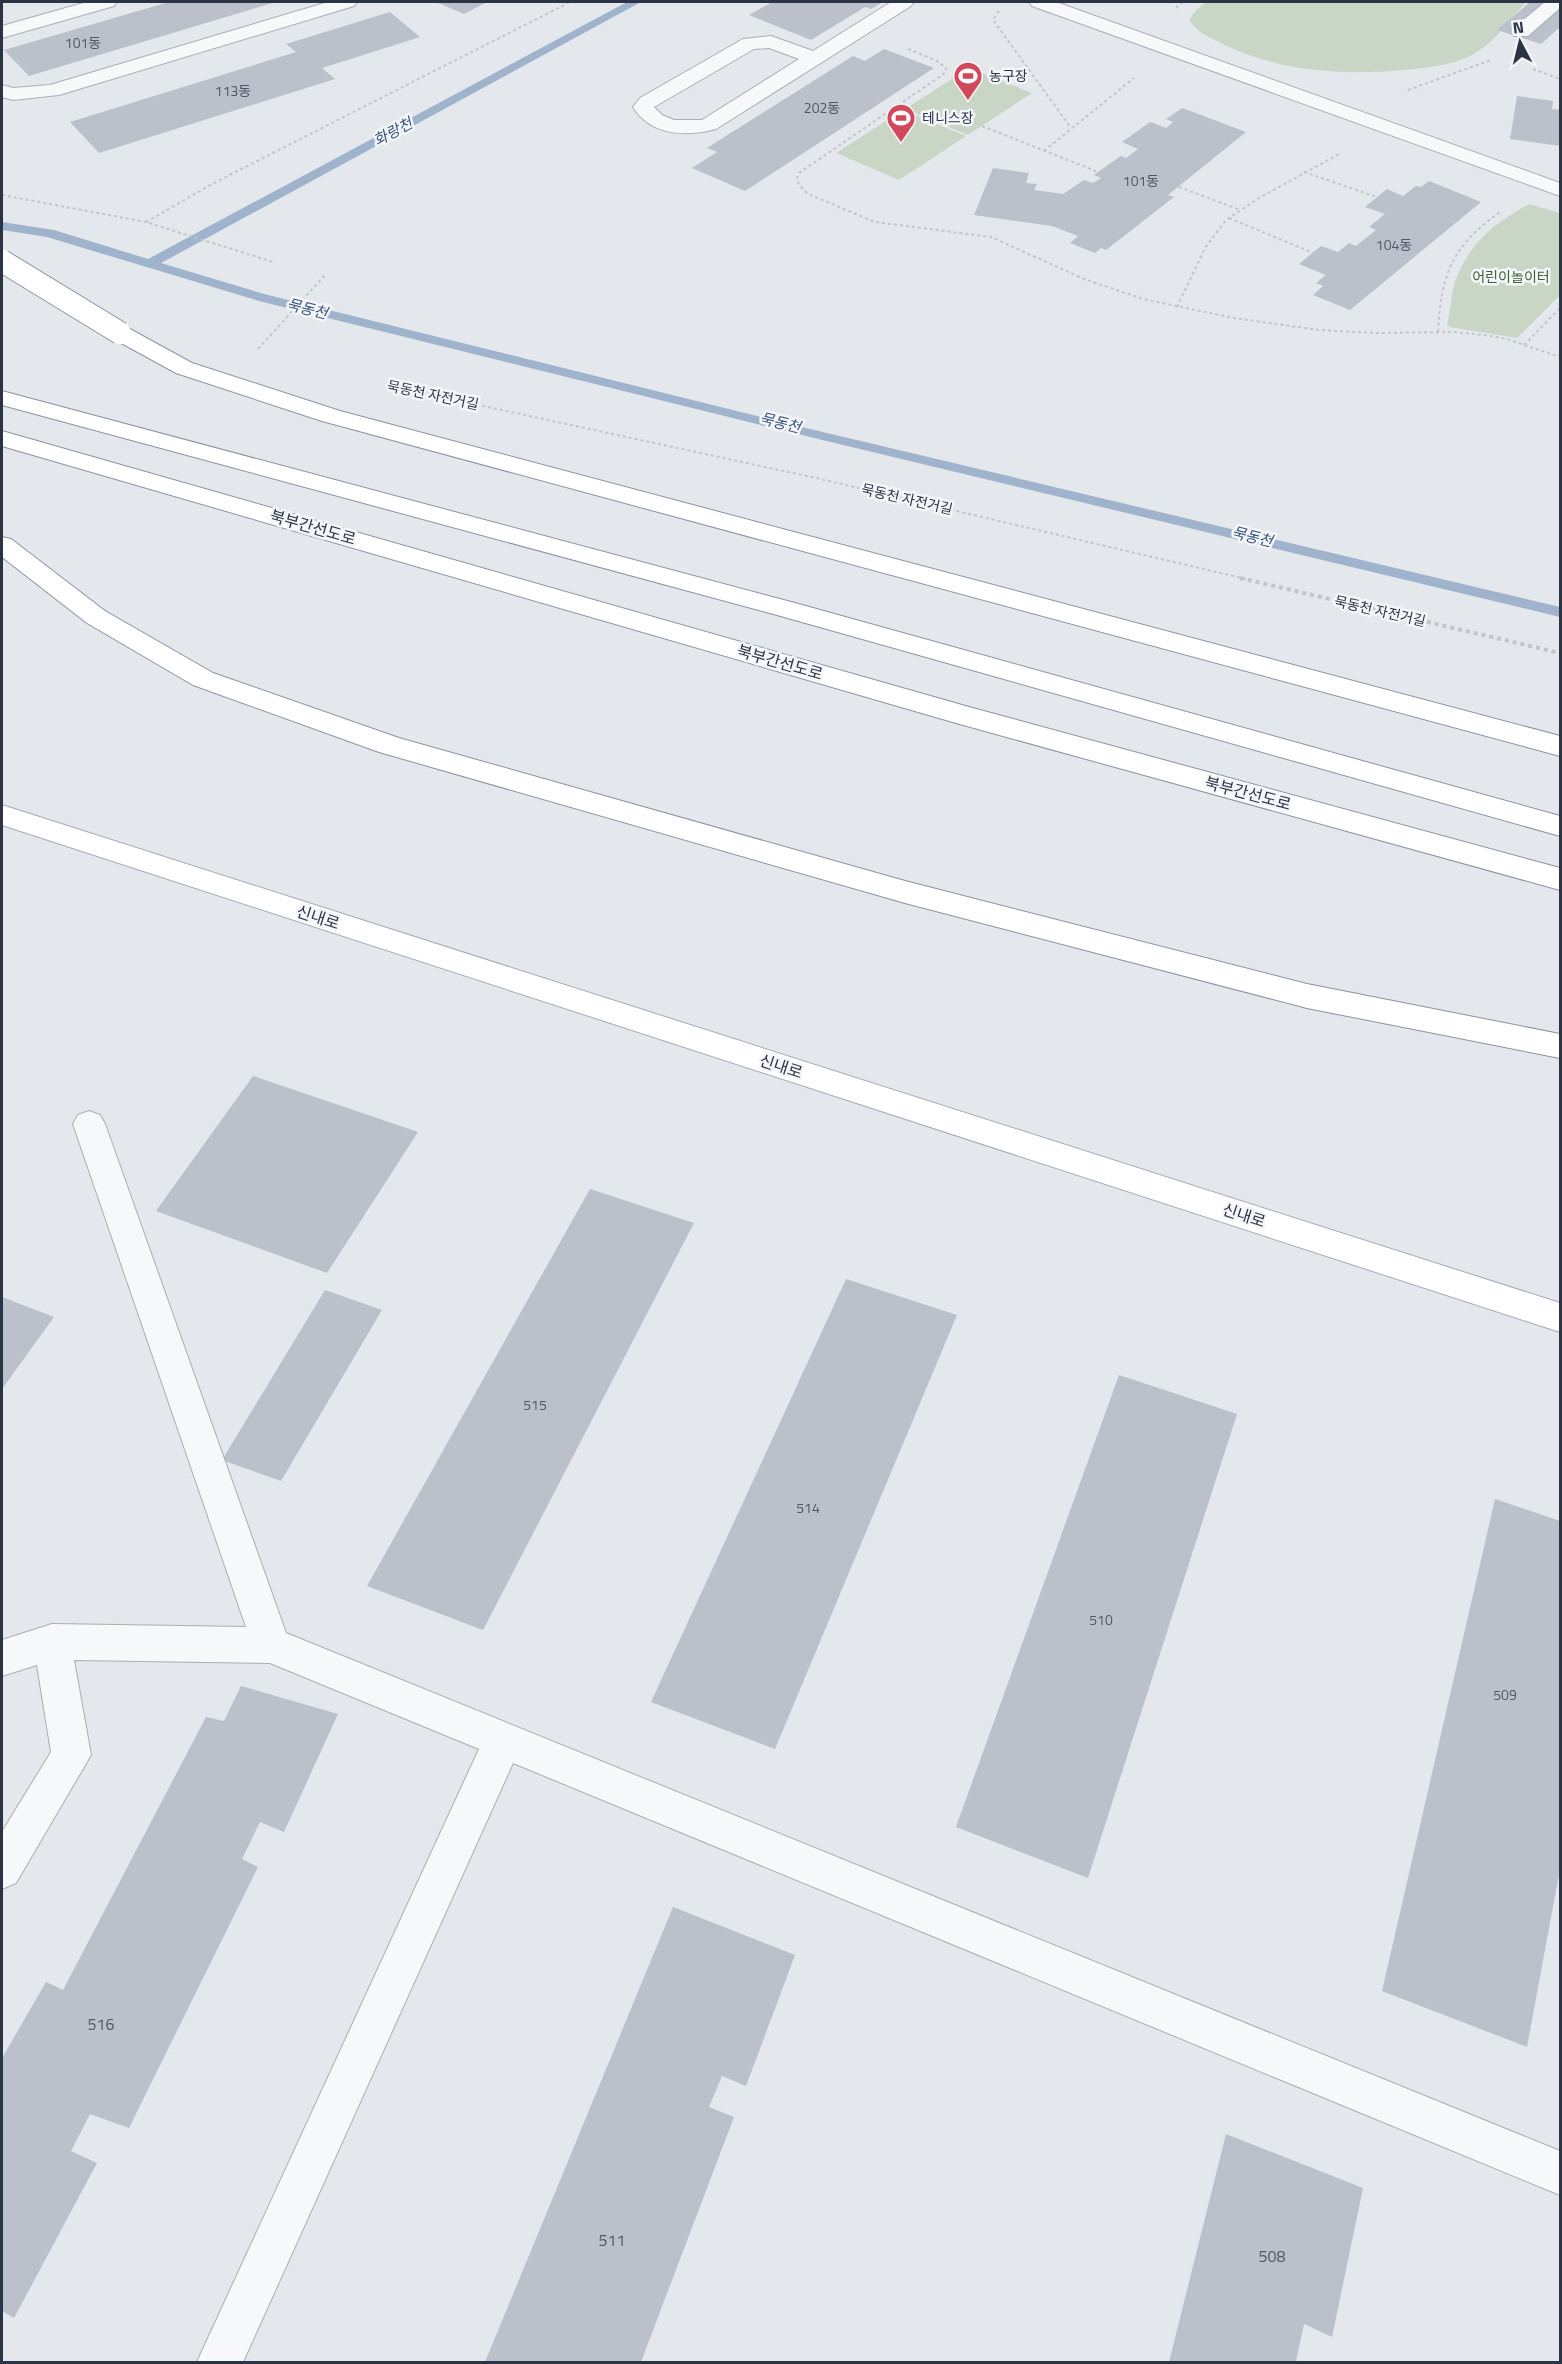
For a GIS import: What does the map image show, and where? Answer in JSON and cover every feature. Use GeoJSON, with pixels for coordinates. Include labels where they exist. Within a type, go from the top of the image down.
{"type":"FeatureCollection","features":[{"type":"Feature","properties":{"kind":"main road"},"geometry":{"type":"LineString","coordinates":[[2,261],[120,333],[184,368],[331,416],[1560,746]]}},
{"type":"Feature","properties":{"kind":"main road"},"geometry":{"type":"LineString","coordinates":[[2,399],[775,606],[1560,826]]}},
{"type":"Feature","properties":{"kind":"main road","name":"북부간선도로"},"geometry":{"type":"LineString","coordinates":[[2,438],[966,716],[1560,879]]}},
{"type":"Feature","properties":{"kind":"main road"},"geometry":{"type":"LineString","coordinates":[[2,545],[96,617],[203,679],[389,745],[905,892],[1307,996],[1560,1046]]}},
{"type":"Feature","properties":{"kind":"main road","name":"신내로"},"geometry":{"type":"LineString","coordinates":[[2,815],[1560,1318]]}},
{"type":"Feature","properties":{"kind":"street"},"geometry":{"type":"LineString","coordinates":[[2,32],[107,2]]}},
{"type":"Feature","properties":{"kind":"street"},"geometry":{"type":"LineString","coordinates":[[2,91],[13,94],[52,91],[347,2]]}},
{"type":"Feature","properties":{"kind":"street"},"geometry":{"type":"LineString","coordinates":[[814,58],[771,42],[750,43],[647,102],[643,107],[651,118],[679,128],[698,129],[709,125],[904,2]]}},
{"type":"Feature","properties":{"kind":"street"},"geometry":{"type":"LineString","coordinates":[[1040,2],[1560,190]]}},
{"type":"Feature","properties":{"kind":"street"},"geometry":{"type":"LineString","coordinates":[[1521,32],[1556,2]]}},
{"type":"Feature","properties":{"kind":"street"},"geometry":{"type":"LineString","coordinates":[[89,1124],[272,1645]]}},
{"type":"Feature","properties":{"kind":"street"},"geometry":{"type":"LineString","coordinates":[[2,1869],[71,1755],[52,1642]]}},
{"type":"Feature","properties":{"kind":"street"},"geometry":{"type":"LineString","coordinates":[[2,1658],[52,1642],[272,1645],[1560,2173]]}},
{"type":"Feature","properties":{"kind":"street"},"geometry":{"type":"LineString","coordinates":[[220,2362],[503,1740]]}},
{"type":"Feature","properties":{"kind":"path"},"geometry":{"type":"LineString","coordinates":[[146,222],[212,184],[570,2]]}},
{"type":"Feature","properties":{"kind":"path"},"geometry":{"type":"LineString","coordinates":[[1004,8],[995,14],[993,20],[1071,128]]}},
{"type":"Feature","properties":{"kind":"path"},"geometry":{"type":"LineString","coordinates":[[907,48],[938,61],[946,68],[945,73],[799,173],[797,178],[803,191],[875,222],[991,237],[1105,288],[1177,307],[1319,330],[1484,335],[1560,357]]}},
{"type":"Feature","properties":{"kind":"path"},"geometry":{"type":"LineString","coordinates":[[1399,94],[1482,61],[1494,59]]}},
{"type":"Feature","properties":{"kind":"path"},"geometry":{"type":"LineString","coordinates":[[1524,66],[1560,79]]}},
{"type":"Feature","properties":{"kind":"path"},"geometry":{"type":"LineString","coordinates":[[1044,151],[1140,73]]}},
{"type":"Feature","properties":{"kind":"path"},"geometry":{"type":"LineString","coordinates":[[982,126],[1098,172]]}},
{"type":"Feature","properties":{"kind":"path"},"geometry":{"type":"LineString","coordinates":[[1177,307],[1205,248],[1229,218],[1304,172],[1350,149]]}},
{"type":"Feature","properties":{"kind":"path"},"geometry":{"type":"LineString","coordinates":[[1304,172],[1377,197]]}},
{"type":"Feature","properties":{"kind":"path"},"geometry":{"type":"LineString","coordinates":[[1179,187],[1240,210]]}},
{"type":"Feature","properties":{"kind":"path"},"geometry":{"type":"LineString","coordinates":[[2,195],[146,222],[273,262]]}},
{"type":"Feature","properties":{"kind":"path"},"geometry":{"type":"LineString","coordinates":[[1438,333],[1439,300],[1445,277],[1455,254],[1469,236],[1506,209]]}},
{"type":"Feature","properties":{"kind":"path"},"geometry":{"type":"LineString","coordinates":[[1229,218],[1313,253]]}},
{"type":"Feature","properties":{"kind":"path"},"geometry":{"type":"LineString","coordinates":[[252,356],[325,275]]}},
{"type":"Feature","properties":{"kind":"path"},"geometry":{"type":"LineString","coordinates":[[1524,345],[1560,308]]}},
{"type":"Feature","properties":{"kind":"path","name":"묵동천 자전거길"},"geometry":{"type":"LineString","coordinates":[[390,386],[816,478],[1560,653]]}},
{"type":"Feature","properties":{"kind":"green space"},"geometry":{"type":"Polygon","coordinates":[[[1205,2],[1526,2],[1500,32],[1470,56],[1446,64],[1420,68],[1356,72],[1285,65],[1240,52],[1207,36],[1190,21],[1194,13],[1205,2]]]}},
{"type":"Feature","properties":{"kind":"green space","name":"농구장"},"geometry":{"type":"Polygon","coordinates":[[[969,68],[1032,93],[968,135],[905,109],[969,68]]]}},
{"type":"Feature","properties":{"kind":"green space","name":"테니스장"},"geometry":{"type":"Polygon","coordinates":[[[903,110],[966,136],[899,180],[836,153],[903,110]]]}},
{"type":"Feature","properties":{"kind":"green space","name":"어린이놀이터"},"geometry":{"type":"Polygon","coordinates":[[[1529,204],[1560,213],[1560,295],[1517,338],[1450,327],[1447,324],[1454,284],[1469,254],[1485,234],[1505,218],[1529,204]]]}},
{"type":"Feature","properties":{"kind":"building"},"geometry":{"type":"Polygon","coordinates":[[[169,2],[276,2],[29,76],[4,50],[169,2]]]}},
{"type":"Feature","properties":{"kind":"building"},"geometry":{"type":"Polygon","coordinates":[[[436,2],[487,2],[464,14],[436,2]]]}},
{"type":"Feature","properties":{"kind":"building"},"geometry":{"type":"Polygon","coordinates":[[[772,2],[883,2],[871,9],[865,7],[811,40],[749,15],[772,2]]]}},
{"type":"Feature","properties":{"kind":"building"},"geometry":{"type":"Polygon","coordinates":[[[1530,2],[1560,2],[1560,27],[1541,44],[1497,30],[1530,2]]]}},
{"type":"Feature","properties":{"kind":"building"},"geometry":{"type":"Polygon","coordinates":[[[390,12],[420,37],[322,68],[335,79],[99,153],[70,122],[296,52],[286,44],[390,12]]]}},
{"type":"Feature","properties":{"kind":"building"},"geometry":{"type":"Polygon","coordinates":[[[884,49],[934,68],[745,191],[692,168],[717,152],[707,148],[853,56],[865,61],[884,49]]]}},
{"type":"Feature","properties":{"kind":"building"},"geometry":{"type":"Polygon","coordinates":[[[1517,96],[1553,101],[1552,109],[1560,110],[1560,146],[1510,139],[1517,96]]]}},
{"type":"Feature","properties":{"kind":"building"},"geometry":{"type":"Polygon","coordinates":[[[1182,108],[1246,132],[1168,195],[1174,197],[1106,250],[1101,248],[1095,253],[1070,243],[1078,236],[1052,226],[974,215],[993,168],[1029,173],[1026,183],[1037,184],[1034,190],[1063,194],[1084,180],[1093,183],[1101,178],[1094,175],[1121,156],[1126,158],[1138,149],[1122,142],[1150,122],[1166,128],[1173,122],[1166,119],[1182,108]]]}},
{"type":"Feature","properties":{"kind":"building"},"geometry":{"type":"Polygon","coordinates":[[[1429,181],[1481,202],[1350,310],[1313,295],[1323,286],[1316,283],[1326,275],[1299,264],[1321,246],[1338,252],[1349,243],[1356,246],[1376,230],[1369,227],[1385,214],[1365,207],[1387,189],[1403,196],[1416,186],[1421,187],[1429,181]]]}},
{"type":"Feature","properties":{"kind":"building"},"geometry":{"type":"Polygon","coordinates":[[[253,1076],[418,1132],[327,1273],[156,1211],[253,1076]]]}},
{"type":"Feature","properties":{"kind":"building"},"geometry":{"type":"Polygon","coordinates":[[[590,1189],[694,1223],[483,1630],[367,1586],[590,1189]]]}},
{"type":"Feature","properties":{"kind":"building"},"geometry":{"type":"Polygon","coordinates":[[[846,1279],[957,1315],[775,1749],[651,1702],[846,1279]]]}},
{"type":"Feature","properties":{"kind":"building"},"geometry":{"type":"Polygon","coordinates":[[[325,1290],[382,1310],[281,1481],[222,1460],[325,1290]]]}},
{"type":"Feature","properties":{"kind":"building"},"geometry":{"type":"Polygon","coordinates":[[[2,1297],[54,1317],[2,1389],[2,1297]]]}},
{"type":"Feature","properties":{"kind":"building"},"geometry":{"type":"Polygon","coordinates":[[[1119,1375],[1237,1414],[1088,1878],[956,1827],[1119,1375]]]}},
{"type":"Feature","properties":{"kind":"building"},"geometry":{"type":"Polygon","coordinates":[[[1495,1499],[1560,1521],[1560,1869],[1527,2047],[1382,1991],[1495,1499]]]}},
{"type":"Feature","properties":{"kind":"building"},"geometry":{"type":"Polygon","coordinates":[[[241,1686],[338,1714],[284,1832],[260,1822],[242,1859],[258,1867],[129,2128],[90,2114],[71,2151],[97,2163],[14,2318],[2,2311],[2,2058],[46,1982],[63,1990],[206,1717],[224,1721],[241,1686]]]}},
{"type":"Feature","properties":{"kind":"building"},"geometry":{"type":"Polygon","coordinates":[[[673,1907],[795,1955],[746,2086],[722,2076],[709,2107],[734,2117],[641,2362],[485,2362],[673,1907]]]}},
{"type":"Feature","properties":{"kind":"building"},"geometry":{"type":"Polygon","coordinates":[[[1226,2134],[1363,2188],[1332,2337],[1304,2324],[1296,2361],[1301,2362],[1169,2362],[1226,2134]]]}},
{"type":"Feature","properties":{"kind":"waterway","name":"화랑천"},"geometry":{"type":"LineString","coordinates":[[151,263],[635,2]]}},
{"type":"Feature","properties":{"kind":"waterway","name":"묵동천"},"geometry":{"type":"LineString","coordinates":[[2,226],[49,233],[259,297],[810,433],[1560,612]]}},
{"type":"Feature","properties":{"kind":"place","name":"농구장"},"geometry":{"type":"Point","coordinates":[968,102]}},
{"type":"Feature","properties":{"kind":"place","name":"테니스장"},"geometry":{"type":"Point","coordinates":[901,144]}}]}
